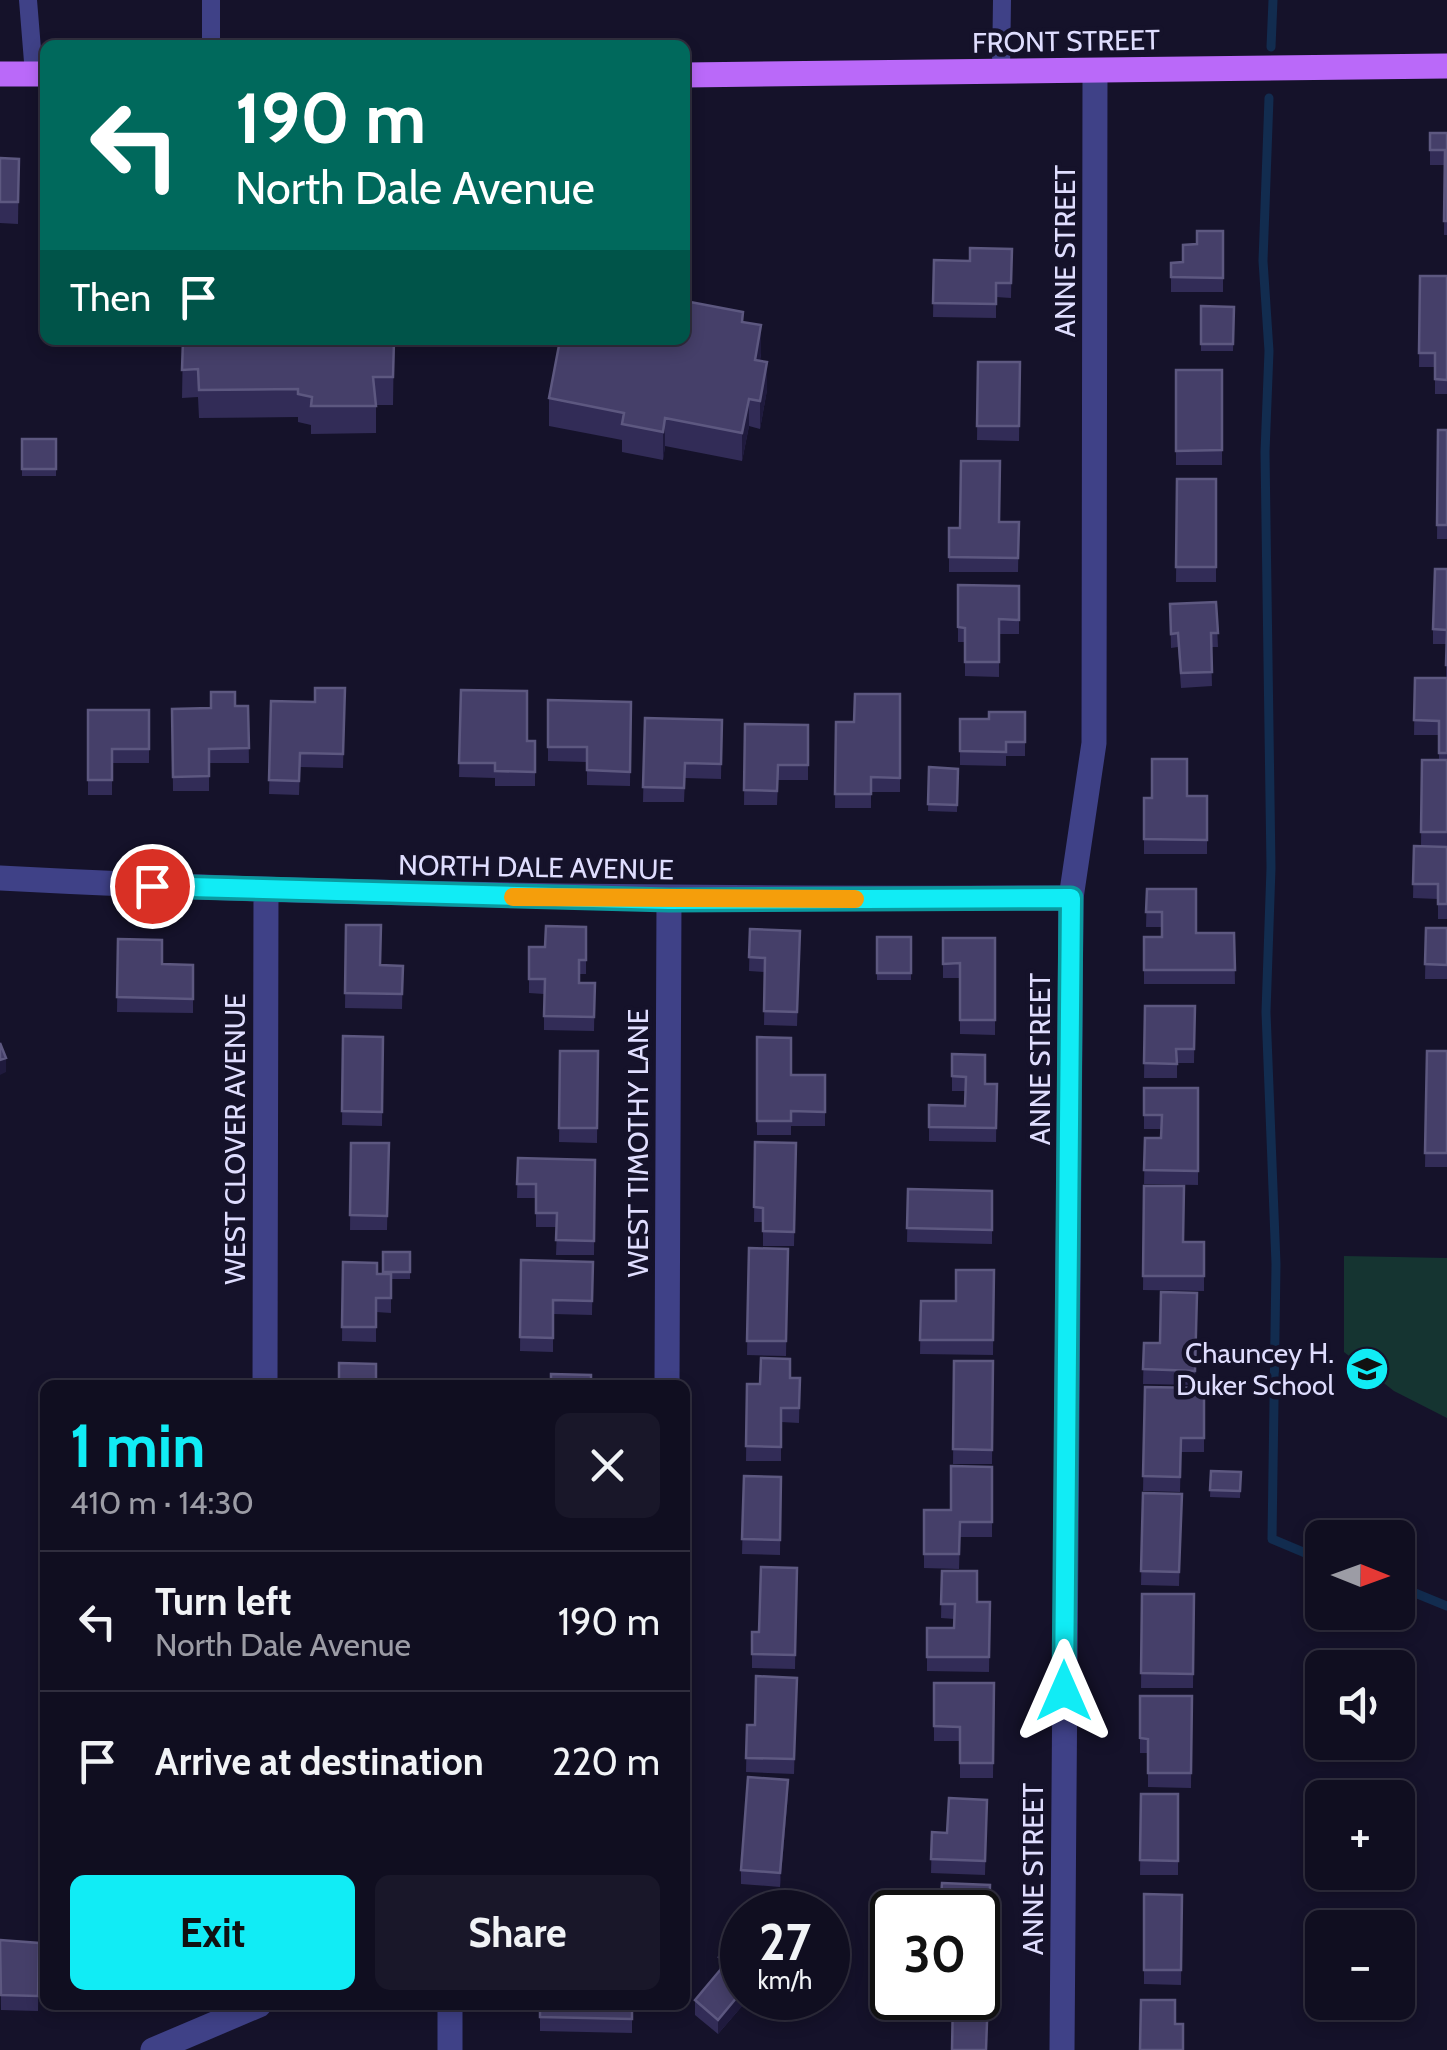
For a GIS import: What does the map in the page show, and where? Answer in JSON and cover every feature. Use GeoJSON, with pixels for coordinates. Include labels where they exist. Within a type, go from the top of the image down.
{"type":"FeatureCollection","features":[{"type":"Feature","properties":{"kind":"main road","name":"FRONT STREET"},"geometry":{"type":"LineString","coordinates":[[690,75],[1447,66]]}},
{"type":"Feature","properties":{"kind":"main road"},"geometry":{"type":"LineString","coordinates":[[0,74],[39,74]]}},
{"type":"Feature","properties":{"kind":"street","name":"ANNE STREET"},"geometry":{"type":"LineString","coordinates":[[1062,2050],[1071,898],[1094,742],[1096,70]]}},
{"type":"Feature","properties":{"kind":"street","name":"NORTH DALE AVENUE"},"geometry":{"type":"LineString","coordinates":[[0,878],[266,892],[669,900],[1071,898]]}},
{"type":"Feature","properties":{"kind":"street","name":"WEST CLOVER AVENUE"},"geometry":{"type":"LineString","coordinates":[[265,1380],[266,892]]}},
{"type":"Feature","properties":{"kind":"street","name":"WEST TIMOTHY LANE"},"geometry":{"type":"LineString","coordinates":[[667,1380],[669,900]]}},
{"type":"Feature","properties":{"kind":"street"},"geometry":{"type":"LineString","coordinates":[[153,2050],[246,2010]]}},
{"type":"Feature","properties":{"kind":"street"},"geometry":{"type":"LineString","coordinates":[[450,2010],[450,2050]]}},
{"type":"Feature","properties":{"kind":"lane"},"geometry":{"type":"LineString","coordinates":[[28,0],[39,74]]}},
{"type":"Feature","properties":{"kind":"lane"},"geometry":{"type":"LineString","coordinates":[[210,0],[210,40]]}},
{"type":"Feature","properties":{"kind":"lane"},"geometry":{"type":"LineString","coordinates":[[1001,72],[1002,0]]}},
{"type":"Feature","properties":{"kind":"green space"},"geometry":{"type":"Polygon","coordinates":[[[1344,1256],[1447,1258],[1447,1418],[1394,1391],[1344,1352],[1344,1256]]]}},
{"type":"Feature","properties":{"kind":"building"},"geometry":{"type":"Polygon","coordinates":[[[1430,133],[1447,133],[1447,221],[1445,150],[1430,150],[1430,133]]]}},
{"type":"Feature","properties":{"kind":"building"},"geometry":{"type":"Polygon","coordinates":[[[0,158],[19,159],[18,202],[0,202],[0,158]]]}},
{"type":"Feature","properties":{"kind":"building"},"geometry":{"type":"Polygon","coordinates":[[[1197,231],[1223,231],[1223,278],[1171,277],[1171,263],[1183,262],[1183,245],[1197,244],[1197,231]]]}},
{"type":"Feature","properties":{"kind":"building"},"geometry":{"type":"Polygon","coordinates":[[[970,248],[1012,249],[1011,283],[996,283],[996,304],[933,303],[934,260],[970,261],[970,248]]]}},
{"type":"Feature","properties":{"kind":"building"},"geometry":{"type":"Polygon","coordinates":[[[1420,276],[1447,276],[1447,380],[1435,379],[1435,353],[1419,353],[1420,276]]]}},
{"type":"Feature","properties":{"kind":"building"},"geometry":{"type":"Polygon","coordinates":[[[690,302],[743,312],[742,322],[761,325],[755,360],[767,362],[760,401],[749,399],[742,433],[665,418],[663,432],[622,424],[624,413],[549,398],[559,345],[690,345],[690,302]]]}},
{"type":"Feature","properties":{"kind":"building"},"geometry":{"type":"Polygon","coordinates":[[[1201,306],[1234,307],[1233,344],[1201,344],[1201,306]]]}},
{"type":"Feature","properties":{"kind":"building"},"geometry":{"type":"Polygon","coordinates":[[[183,345],[394,345],[393,377],[373,377],[376,406],[311,406],[312,397],[298,394],[298,389],[199,390],[198,369],[182,370],[183,345]]]}},
{"type":"Feature","properties":{"kind":"building"},"geometry":{"type":"Polygon","coordinates":[[[978,362],[1020,362],[1019,426],[977,426],[978,362]]]}},
{"type":"Feature","properties":{"kind":"building"},"geometry":{"type":"Polygon","coordinates":[[[1176,370],[1222,370],[1222,450],[1176,451],[1176,370]]]}},
{"type":"Feature","properties":{"kind":"building"},"geometry":{"type":"Polygon","coordinates":[[[1438,430],[1447,430],[1447,525],[1437,525],[1438,430]]]}},
{"type":"Feature","properties":{"kind":"building"},"geometry":{"type":"Polygon","coordinates":[[[22,439],[56,439],[56,469],[22,469],[22,439]]]}},
{"type":"Feature","properties":{"kind":"building"},"geometry":{"type":"Polygon","coordinates":[[[961,461],[1000,461],[999,522],[1019,522],[1018,558],[949,557],[949,528],[960,528],[961,461]]]}},
{"type":"Feature","properties":{"kind":"building"},"geometry":{"type":"Polygon","coordinates":[[[1177,479],[1216,479],[1216,567],[1176,567],[1177,479]]]}},
{"type":"Feature","properties":{"kind":"building"},"geometry":{"type":"Polygon","coordinates":[[[1435,569],[1447,569],[1447,630],[1433,629],[1435,569]]]}},
{"type":"Feature","properties":{"kind":"building"},"geometry":{"type":"Polygon","coordinates":[[[958,585],[1019,586],[1019,620],[999,619],[999,662],[965,662],[965,628],[958,627],[958,585]]]}},
{"type":"Feature","properties":{"kind":"building"},"geometry":{"type":"Polygon","coordinates":[[[1216,602],[1218,633],[1211,633],[1212,672],[1181,673],[1178,633],[1171,634],[1170,604],[1216,602]]]}},
{"type":"Feature","properties":{"kind":"building"},"geometry":{"type":"Polygon","coordinates":[[[1415,678],[1447,678],[1447,753],[1439,753],[1439,721],[1414,720],[1415,678]]]}},
{"type":"Feature","properties":{"kind":"building"},"geometry":{"type":"Polygon","coordinates":[[[315,688],[345,688],[343,754],[300,753],[299,781],[269,780],[271,701],[315,702],[315,688]]]}},
{"type":"Feature","properties":{"kind":"building"},"geometry":{"type":"Polygon","coordinates":[[[461,690],[527,691],[527,741],[535,741],[535,772],[495,771],[495,763],[459,763],[461,690]]]}},
{"type":"Feature","properties":{"kind":"building"},"geometry":{"type":"Polygon","coordinates":[[[211,692],[235,692],[235,706],[248,706],[249,748],[209,749],[209,776],[173,777],[172,709],[211,708],[211,692]]]}},
{"type":"Feature","properties":{"kind":"building"},"geometry":{"type":"Polygon","coordinates":[[[855,694],[900,694],[900,778],[871,777],[871,794],[835,794],[836,722],[854,722],[855,694]]]}},
{"type":"Feature","properties":{"kind":"building"},"geometry":{"type":"Polygon","coordinates":[[[548,700],[631,702],[630,772],[587,770],[587,747],[548,747],[548,700]]]}},
{"type":"Feature","properties":{"kind":"building"},"geometry":{"type":"Polygon","coordinates":[[[88,710],[149,710],[149,749],[112,749],[112,780],[88,780],[88,710]]]}},
{"type":"Feature","properties":{"kind":"building"},"geometry":{"type":"Polygon","coordinates":[[[989,712],[1025,712],[1025,742],[1006,742],[1006,752],[960,751],[960,719],[989,719],[989,712]]]}},
{"type":"Feature","properties":{"kind":"building"},"geometry":{"type":"Polygon","coordinates":[[[645,718],[722,720],[721,764],[685,763],[684,788],[643,787],[645,718]]]}},
{"type":"Feature","properties":{"kind":"building"},"geometry":{"type":"Polygon","coordinates":[[[745,724],[808,725],[808,765],[778,765],[777,791],[744,790],[745,724]]]}},
{"type":"Feature","properties":{"kind":"building"},"geometry":{"type":"Polygon","coordinates":[[[1152,759],[1187,759],[1187,796],[1207,796],[1207,840],[1144,839],[1144,798],[1152,798],[1152,759]]]}},
{"type":"Feature","properties":{"kind":"building"},"geometry":{"type":"Polygon","coordinates":[[[1422,760],[1447,760],[1447,832],[1421,832],[1422,760]]]}},
{"type":"Feature","properties":{"kind":"building"},"geometry":{"type":"Polygon","coordinates":[[[929,767],[958,769],[957,805],[928,804],[929,767]]]}},
{"type":"Feature","properties":{"kind":"building"},"geometry":{"type":"Polygon","coordinates":[[[1414,846],[1447,847],[1447,904],[1438,904],[1438,884],[1413,884],[1414,846]]]}},
{"type":"Feature","properties":{"kind":"building"},"geometry":{"type":"Polygon","coordinates":[[[1147,889],[1196,889],[1196,933],[1234,933],[1235,970],[1144,970],[1144,937],[1162,937],[1162,912],[1146,912],[1147,889]]]}},
{"type":"Feature","properties":{"kind":"building"},"geometry":{"type":"Polygon","coordinates":[[[346,925],[381,925],[380,965],[403,966],[402,994],[345,993],[346,925]]]}},
{"type":"Feature","properties":{"kind":"building"},"geometry":{"type":"Polygon","coordinates":[[[546,926],[586,927],[586,960],[579,960],[579,983],[595,983],[594,1017],[544,1016],[545,979],[529,979],[529,947],[545,947],[546,926]]]}},
{"type":"Feature","properties":{"kind":"building"},"geometry":{"type":"Polygon","coordinates":[[[1426,928],[1447,928],[1447,965],[1425,964],[1426,928]]]}},
{"type":"Feature","properties":{"kind":"building"},"geometry":{"type":"Polygon","coordinates":[[[750,929],[800,931],[797,1012],[764,1011],[765,958],[749,957],[750,929]]]}},
{"type":"Feature","properties":{"kind":"building"},"geometry":{"type":"Polygon","coordinates":[[[877,937],[911,937],[911,973],[877,973],[877,937]]]}},
{"type":"Feature","properties":{"kind":"building"},"geometry":{"type":"Polygon","coordinates":[[[943,938],[995,938],[995,1020],[960,1020],[960,963],[943,964],[943,938]]]}},
{"type":"Feature","properties":{"kind":"building"},"geometry":{"type":"Polygon","coordinates":[[[118,939],[162,940],[162,964],[193,965],[193,999],[117,997],[118,939]]]}},
{"type":"Feature","properties":{"kind":"building"},"geometry":{"type":"Polygon","coordinates":[[[1145,1006],[1195,1006],[1194,1049],[1176,1049],[1177,1064],[1144,1063],[1145,1006]]]}},
{"type":"Feature","properties":{"kind":"building"},"geometry":{"type":"Polygon","coordinates":[[[343,1036],[383,1037],[382,1112],[342,1111],[343,1036]]]}},
{"type":"Feature","properties":{"kind":"building"},"geometry":{"type":"Polygon","coordinates":[[[757,1037],[791,1038],[791,1075],[825,1075],[825,1112],[791,1111],[791,1121],[757,1121],[757,1037]]]}},
{"type":"Feature","properties":{"kind":"building"},"geometry":{"type":"Polygon","coordinates":[[[560,1051],[598,1051],[597,1128],[559,1128],[560,1051]]]}},
{"type":"Feature","properties":{"kind":"building"},"geometry":{"type":"Polygon","coordinates":[[[1427,1051],[1447,1051],[1447,1153],[1425,1153],[1427,1051]]]}},
{"type":"Feature","properties":{"kind":"building"},"geometry":{"type":"Polygon","coordinates":[[[952,1054],[985,1055],[985,1084],[997,1084],[996,1128],[929,1127],[929,1105],[965,1106],[966,1077],[952,1076],[952,1054]]]}},
{"type":"Feature","properties":{"kind":"building"},"geometry":{"type":"Polygon","coordinates":[[[1144,1088],[1198,1088],[1198,1171],[1144,1170],[1145,1138],[1161,1138],[1162,1115],[1144,1115],[1144,1088]]]}},
{"type":"Feature","properties":{"kind":"building"},"geometry":{"type":"Polygon","coordinates":[[[755,1142],[796,1143],[794,1232],[763,1231],[763,1208],[754,1207],[755,1142]]]}},
{"type":"Feature","properties":{"kind":"building"},"geometry":{"type":"Polygon","coordinates":[[[351,1143],[389,1143],[387,1216],[350,1215],[351,1143]]]}},
{"type":"Feature","properties":{"kind":"building"},"geometry":{"type":"Polygon","coordinates":[[[518,1158],[595,1160],[594,1241],[556,1240],[557,1213],[536,1213],[536,1184],[517,1184],[518,1158]]]}},
{"type":"Feature","properties":{"kind":"building"},"geometry":{"type":"Polygon","coordinates":[[[1144,1186],[1184,1186],[1183,1242],[1204,1242],[1204,1276],[1143,1276],[1144,1186]]]}},
{"type":"Feature","properties":{"kind":"building"},"geometry":{"type":"Polygon","coordinates":[[[908,1189],[992,1191],[992,1230],[907,1228],[908,1189]]]}},
{"type":"Feature","properties":{"kind":"building"},"geometry":{"type":"Polygon","coordinates":[[[749,1248],[788,1249],[786,1341],[747,1341],[749,1248]]]}},
{"type":"Feature","properties":{"kind":"building"},"geometry":{"type":"Polygon","coordinates":[[[383,1252],[410,1252],[410,1272],[383,1272],[383,1252]]]}},
{"type":"Feature","properties":{"kind":"building"},"geometry":{"type":"Polygon","coordinates":[[[521,1260],[593,1262],[592,1301],[553,1300],[553,1338],[520,1337],[521,1260]]]}},
{"type":"Feature","properties":{"kind":"building"},"geometry":{"type":"Polygon","coordinates":[[[343,1262],[377,1263],[377,1274],[391,1274],[391,1298],[376,1298],[376,1327],[342,1327],[343,1262]]]}},
{"type":"Feature","properties":{"kind":"building"},"geometry":{"type":"Polygon","coordinates":[[[956,1270],[994,1270],[993,1340],[920,1340],[921,1301],[956,1301],[956,1270]]]}},
{"type":"Feature","properties":{"kind":"building"},"geometry":{"type":"Polygon","coordinates":[[[1161,1292],[1197,1293],[1195,1371],[1143,1369],[1144,1343],[1160,1343],[1161,1292]]]}},
{"type":"Feature","properties":{"kind":"building"},"geometry":{"type":"Polygon","coordinates":[[[761,1358],[790,1359],[790,1378],[800,1378],[799,1408],[781,1408],[781,1447],[746,1446],[747,1384],[760,1384],[761,1358]]]}},
{"type":"Feature","properties":{"kind":"building"},"geometry":{"type":"Polygon","coordinates":[[[954,1361],[993,1361],[992,1450],[953,1449],[954,1361]]]}},
{"type":"Feature","properties":{"kind":"building"},"geometry":{"type":"Polygon","coordinates":[[[339,1363],[376,1364],[376,1380],[339,1380],[339,1363]]]}},
{"type":"Feature","properties":{"kind":"building"},"geometry":{"type":"Polygon","coordinates":[[[551,1374],[591,1375],[591,1380],[551,1380],[551,1374]]]}},
{"type":"Feature","properties":{"kind":"building"},"geometry":{"type":"Polygon","coordinates":[[[1145,1387],[1204,1388],[1204,1438],[1181,1438],[1180,1477],[1143,1476],[1145,1387]]]}},
{"type":"Feature","properties":{"kind":"building"},"geometry":{"type":"Polygon","coordinates":[[[951,1466],[992,1467],[992,1522],[960,1522],[959,1554],[924,1554],[924,1510],[951,1510],[951,1466]]]}},
{"type":"Feature","properties":{"kind":"building"},"geometry":{"type":"Polygon","coordinates":[[[1211,1471],[1241,1472],[1240,1491],[1210,1490],[1211,1471]]]}},
{"type":"Feature","properties":{"kind":"building"},"geometry":{"type":"Polygon","coordinates":[[[744,1476],[781,1477],[780,1540],[742,1539],[744,1476]]]}},
{"type":"Feature","properties":{"kind":"building"},"geometry":{"type":"Polygon","coordinates":[[[1143,1493],[1182,1494],[1179,1572],[1141,1571],[1143,1493]]]}},
{"type":"Feature","properties":{"kind":"building"},"geometry":{"type":"Polygon","coordinates":[[[761,1567],[797,1568],[795,1655],[752,1654],[752,1632],[759,1632],[761,1567]]]}},
{"type":"Feature","properties":{"kind":"building"},"geometry":{"type":"Polygon","coordinates":[[[942,1571],[977,1571],[977,1602],[990,1602],[989,1657],[927,1657],[927,1628],[954,1628],[955,1604],[941,1604],[942,1571]]]}},
{"type":"Feature","properties":{"kind":"building"},"geometry":{"type":"Polygon","coordinates":[[[1142,1594],[1194,1594],[1193,1674],[1141,1673],[1142,1594]]]}},
{"type":"Feature","properties":{"kind":"building"},"geometry":{"type":"Polygon","coordinates":[[[756,1676],[797,1678],[794,1759],[746,1758],[747,1725],[755,1725],[756,1676]]]}},
{"type":"Feature","properties":{"kind":"building"},"geometry":{"type":"Polygon","coordinates":[[[934,1683],[994,1683],[993,1763],[960,1763],[960,1727],[934,1726],[934,1683]]]}},
{"type":"Feature","properties":{"kind":"building"},"geometry":{"type":"Polygon","coordinates":[[[1140,1696],[1192,1696],[1191,1773],[1148,1773],[1148,1739],[1140,1738],[1140,1696]]]}},
{"type":"Feature","properties":{"kind":"building"},"geometry":{"type":"Polygon","coordinates":[[[748,1777],[788,1780],[780,1873],[741,1870],[748,1777]]]}},
{"type":"Feature","properties":{"kind":"building"},"geometry":{"type":"Polygon","coordinates":[[[1141,1794],[1178,1794],[1178,1861],[1140,1860],[1141,1794]]]}},
{"type":"Feature","properties":{"kind":"building"},"geometry":{"type":"Polygon","coordinates":[[[949,1798],[987,1800],[985,1861],[931,1859],[932,1832],[947,1833],[949,1798]]]}},
{"type":"Feature","properties":{"kind":"building"},"geometry":{"type":"Polygon","coordinates":[[[942,1883],[990,1885],[990,1890],[942,1890],[942,1883]]]}},
{"type":"Feature","properties":{"kind":"building"},"geometry":{"type":"Polygon","coordinates":[[[1144,1894],[1182,1895],[1181,1970],[1144,1970],[1144,1894]]]}},
{"type":"Feature","properties":{"kind":"building"},"geometry":{"type":"Polygon","coordinates":[[[0,1940],[39,1943],[38,1996],[1,1995],[0,1940]]]}},
{"type":"Feature","properties":{"kind":"building"},"geometry":{"type":"Polygon","coordinates":[[[720,1970],[718,2020],[695,2000],[720,1970]]]}},
{"type":"Feature","properties":{"kind":"building"},"geometry":{"type":"Polygon","coordinates":[[[1141,2000],[1175,2000],[1175,2024],[1183,2024],[1183,2050],[1140,2050],[1141,2000]]]}},
{"type":"Feature","properties":{"kind":"building"},"geometry":{"type":"Polygon","coordinates":[[[540,2010],[632,2010],[632,2019],[540,2017],[540,2010]]]}},
{"type":"Feature","properties":{"kind":"building"},"geometry":{"type":"Polygon","coordinates":[[[953,2020],[987,2020],[986,2050],[952,2050],[953,2020]]]}},
{"type":"Feature","properties":{"kind":"waterway"},"geometry":{"type":"LineString","coordinates":[[1271,47],[1273,0]]}},
{"type":"Feature","properties":{"kind":"waterway"},"geometry":{"type":"LineString","coordinates":[[1269,98],[1263,261],[1269,351],[1265,452],[1271,868],[1266,1012],[1276,1264],[1272,1539],[1305,1553]]}},
{"type":"Feature","properties":{"kind":"waterway"},"geometry":{"type":"LineString","coordinates":[[1415,1593],[1447,1606]]}},
{"type":"Feature","properties":{"kind":"slow traffic"},"geometry":{"type":"LineString","coordinates":[[513,897],[855,899]]}},
{"type":"Feature","properties":{"kind":"place","name":"Chauncey H. Duker School"},"geometry":{"type":"Point","coordinates":[1367,1369]}},
{"type":"Feature","properties":{"kind":"route"},"geometry":{"type":"LineString","coordinates":[[152,886],[669,900],[1071,898],[1064,1691]]}}]}
